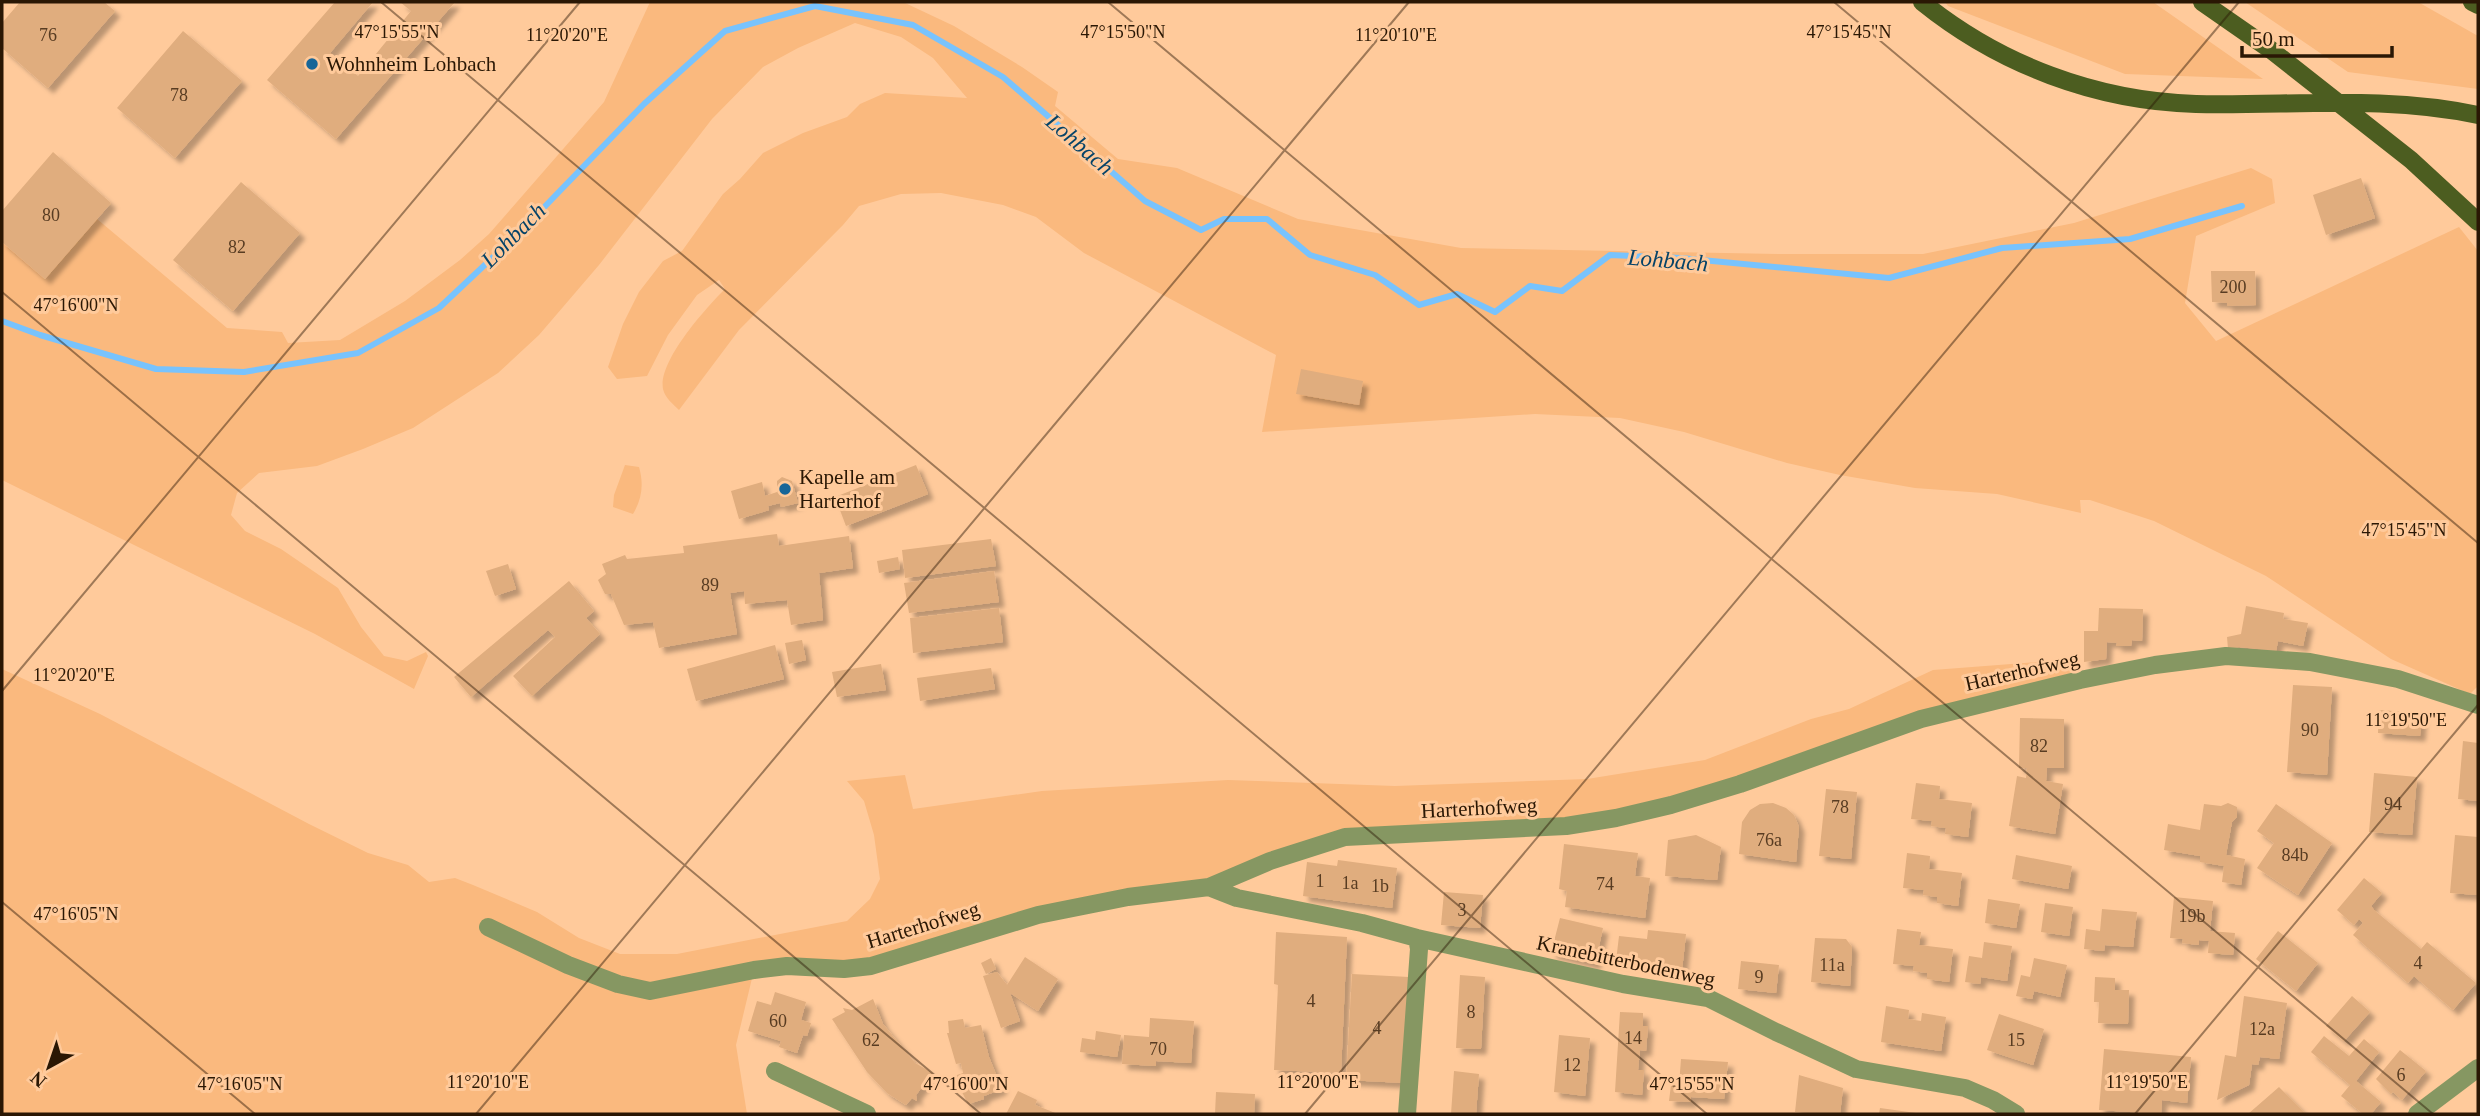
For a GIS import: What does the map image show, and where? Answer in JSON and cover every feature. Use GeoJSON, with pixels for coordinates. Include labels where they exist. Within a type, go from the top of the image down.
{"type":"FeatureCollection","features":[{"type":"Feature","properties":{"kind":"main road"},"geometry":{"type":"LineString","coordinates":[[1922,2],[1969,36],[2010,60],[2057,79],[2107,92],[2197,104],[2409,104],[2478,115]]}},
{"type":"Feature","properties":{"kind":"main road"},"geometry":{"type":"LineString","coordinates":[[2202,2],[2270,50],[2411,160],[2478,222]]}},
{"type":"Feature","properties":{"kind":"main road"},"geometry":{"type":"LineString","coordinates":[[2472,2],[2478,5]]}},
{"type":"Feature","properties":{"kind":"street","name":"Harterhofweg"},"geometry":{"type":"LineString","coordinates":[[488,927],[568,965],[618,984],[650,991],[754,970],[788,966],[844,969],[871,966],[1038,915],[1128,897],[1209,887],[1270,861],[1345,837],[1566,826],[1616,818],[1740,784],[1921,719],[2067,683],[2155,665],[2226,656],[2310,662],[2398,679],[2478,705]]}},
{"type":"Feature","properties":{"kind":"street","name":"Kranebitterbodenweg"},"geometry":{"type":"LineString","coordinates":[[1209,887],[1237,898],[1362,923],[1623,985],[1708,998],[1778,1034],[1856,1069],[1965,1088],[2016,1114]]}},
{"type":"Feature","properties":{"kind":"street"},"geometry":{"type":"LineString","coordinates":[[1407,1114],[1419,949],[1417,938]]}},
{"type":"Feature","properties":{"kind":"street"},"geometry":{"type":"LineString","coordinates":[[2417,1114],[2478,1068]]}},
{"type":"Feature","properties":{"kind":"street"},"geometry":{"type":"LineString","coordinates":[[775,1071],[867,1114]]}},
{"type":"Feature","properties":{"kind":"shaded area"},"geometry":{"type":"Polygon","coordinates":[[[650,2],[903,2],[954,26],[1058,92],[1055,106],[1118,159],[1177,168],[1298,219],[1461,248],[1923,254],[2074,223],[2251,168],[2272,179],[2275,203],[2196,236],[2185,303],[2216,341],[2459,227],[2478,251],[2478,686],[2470,694],[2391,659],[2266,576],[2154,521],[2090,500],[2080,500],[2081,513],[1997,494],[1915,488],[1840,475],[1787,463],[1684,432],[1620,418],[1535,414],[1262,432],[1276,355],[1084,253],[1036,217],[1003,205],[941,193],[901,194],[859,206],[739,330],[679,410],[664,392],[663,377],[675,350],[725,289],[719,280],[697,295],[668,335],[647,376],[617,379],[608,367],[623,324],[639,292],[663,261],[682,251],[723,194],[763,153],[803,133],[847,117],[860,104],[885,93],[967,98],[933,58],[901,37],[855,23],[763,67],[712,119],[599,265],[539,335],[498,373],[413,428],[317,466],[259,473],[237,493],[231,515],[245,531],[281,549],[338,588],[361,627],[384,656],[407,661],[426,652],[428,656],[414,689],[315,634],[2,480],[2,242],[45,279],[97,219],[227,328],[282,332],[288,343],[340,340],[405,301],[460,260],[489,234],[604,102],[650,2]]]}},
{"type":"Feature","properties":{"kind":"shaded area"},"geometry":{"type":"Polygon","coordinates":[[[1945,2],[2153,2],[2263,79],[2125,74],[1948,6],[1945,2]]]}},
{"type":"Feature","properties":{"kind":"shaded area"},"geometry":{"type":"Polygon","coordinates":[[[2245,2],[2418,2],[2478,36],[2478,89],[2348,72],[2245,2]]]}},
{"type":"Feature","properties":{"kind":"shaded area"},"geometry":{"type":"Polygon","coordinates":[[[625,465],[639,467],[641,473],[641,491],[633,514],[613,507],[614,495],[625,465]]]}},
{"type":"Feature","properties":{"kind":"shaded area"},"geometry":{"type":"Polygon","coordinates":[[[2078,659],[2080,680],[1616,818],[1345,837],[1209,887],[1128,897],[871,966],[754,970],[736,1045],[747,1114],[2,1114],[2,669],[100,714],[368,853],[408,865],[429,882],[455,878],[537,912],[579,938],[620,954],[677,954],[847,921],[870,899],[880,879],[874,835],[864,801],[847,781],[905,775],[913,809],[1042,791],[1228,780],[1395,786],[1587,779],[1705,760],[1811,719],[1849,709],[1933,670],[2078,659]]]}},
{"type":"Feature","properties":{"kind":"building"},"geometry":{"type":"Polygon","coordinates":[[[20,2],[104,2],[115,11],[48,88],[2,48],[2,23],[20,2]]]}},
{"type":"Feature","properties":{"kind":"building","name":"Wohnheim Lohbach"},"geometry":{"type":"Polygon","coordinates":[[[335,2],[373,2],[330,53],[358,76],[411,11],[400,2],[455,2],[336,139],[267,80],[335,2]]]}},
{"type":"Feature","properties":{"kind":"building"},"geometry":{"type":"Polygon","coordinates":[[[183,31],[242,81],[175,158],[117,108],[183,31]]]}},
{"type":"Feature","properties":{"kind":"building"},"geometry":{"type":"Polygon","coordinates":[[[53,152],[111,203],[45,279],[2,242],[2,211],[53,152]]]}},
{"type":"Feature","properties":{"kind":"building"},"geometry":{"type":"Polygon","coordinates":[[[2361,178],[2375,218],[2326,235],[2313,195],[2361,178]]]}},
{"type":"Feature","properties":{"kind":"building"},"geometry":{"type":"Polygon","coordinates":[[[241,182],[300,233],[233,311],[173,260],[241,182]]]}},
{"type":"Feature","properties":{"kind":"building"},"geometry":{"type":"Polygon","coordinates":[[[2211,271],[2255,271],[2256,305],[2227,306],[2227,303],[2212,302],[2211,271]]]}},
{"type":"Feature","properties":{"kind":"building"},"geometry":{"type":"Polygon","coordinates":[[[1301,369],[1363,381],[1359,405],[1296,394],[1301,369]]]}},
{"type":"Feature","properties":{"kind":"building"},"geometry":{"type":"Polygon","coordinates":[[[916,465],[928,494],[846,526],[835,497],[916,465]]]}},
{"type":"Feature","properties":{"kind":"building"},"geometry":{"type":"Polygon","coordinates":[[[782,477],[792,481],[798,503],[781,507],[780,503],[768,506],[769,510],[739,519],[731,491],[762,482],[765,496],[777,492],[777,481],[782,477]]]}},
{"type":"Feature","properties":{"kind":"building"},"geometry":{"type":"Polygon","coordinates":[[[777,534],[779,546],[849,536],[853,568],[819,573],[823,620],[791,625],[787,600],[745,604],[744,591],[730,593],[737,634],[659,648],[653,622],[624,625],[611,594],[605,594],[598,580],[606,574],[602,564],[625,555],[627,559],[684,553],[683,546],[777,534]]]}},
{"type":"Feature","properties":{"kind":"building"},"geometry":{"type":"Polygon","coordinates":[[[991,539],[996,566],[905,578],[902,550],[991,539]]]}},
{"type":"Feature","properties":{"kind":"building"},"geometry":{"type":"Polygon","coordinates":[[[898,557],[900,569],[879,573],[877,561],[898,557]]]}},
{"type":"Feature","properties":{"kind":"building"},"geometry":{"type":"Polygon","coordinates":[[[508,564],[516,589],[495,596],[486,571],[508,564]]]}},
{"type":"Feature","properties":{"kind":"building"},"geometry":{"type":"Polygon","coordinates":[[[994,571],[999,602],[909,613],[904,583],[994,571]]]}},
{"type":"Feature","properties":{"kind":"building"},"geometry":{"type":"Polygon","coordinates":[[[569,581],[594,611],[586,618],[600,634],[532,696],[513,676],[555,637],[548,630],[471,697],[454,677],[569,581]]]}},
{"type":"Feature","properties":{"kind":"building"},"geometry":{"type":"Polygon","coordinates":[[[2246,606],[2284,613],[2283,619],[2308,623],[2303,646],[2278,641],[2276,651],[2239,647],[2228,649],[2227,637],[2241,634],[2246,606]]]}},
{"type":"Feature","properties":{"kind":"building"},"geometry":{"type":"Polygon","coordinates":[[[999,608],[1003,642],[913,653],[910,618],[999,608]]]}},
{"type":"Feature","properties":{"kind":"building"},"geometry":{"type":"Polygon","coordinates":[[[2099,608],[2143,609],[2142,641],[2132,640],[2131,646],[2116,646],[2117,643],[2107,642],[2106,659],[2084,662],[2084,631],[2098,631],[2099,608]]]}},
{"type":"Feature","properties":{"kind":"building"},"geometry":{"type":"Polygon","coordinates":[[[802,640],[806,660],[789,664],[785,643],[802,640]]]}},
{"type":"Feature","properties":{"kind":"building"},"geometry":{"type":"Polygon","coordinates":[[[775,645],[784,679],[696,701],[687,669],[775,645]]]}},
{"type":"Feature","properties":{"kind":"building"},"geometry":{"type":"Polygon","coordinates":[[[881,664],[886,690],[837,697],[832,672],[881,664]]]}},
{"type":"Feature","properties":{"kind":"building"},"geometry":{"type":"Polygon","coordinates":[[[991,668],[995,689],[920,701],[917,678],[991,668]]]}},
{"type":"Feature","properties":{"kind":"building"},"geometry":{"type":"Polygon","coordinates":[[[2293,685],[2332,687],[2327,775],[2287,772],[2293,685]]]}},
{"type":"Feature","properties":{"kind":"building"},"geometry":{"type":"Polygon","coordinates":[[[2379,710],[2422,713],[2420,736],[2378,733],[2379,710]]]}},
{"type":"Feature","properties":{"kind":"building"},"geometry":{"type":"Polygon","coordinates":[[[2020,718],[2064,719],[2064,768],[2047,768],[2046,781],[2063,784],[2055,834],[2009,826],[2017,776],[2026,778],[2027,768],[2019,768],[2020,718]]]}},
{"type":"Feature","properties":{"kind":"building"},"geometry":{"type":"Polygon","coordinates":[[[2463,741],[2478,743],[2478,801],[2458,799],[2463,741]]]}},
{"type":"Feature","properties":{"kind":"building"},"geometry":{"type":"Polygon","coordinates":[[[2374,773],[2417,777],[2412,835],[2369,832],[2374,773]]]}},
{"type":"Feature","properties":{"kind":"building"},"geometry":{"type":"Polygon","coordinates":[[[1916,783],[1940,786],[1939,799],[1972,803],[1968,837],[1945,834],[1946,828],[1931,826],[1932,821],[1911,819],[1916,783]]]}},
{"type":"Feature","properties":{"kind":"building"},"geometry":{"type":"Polygon","coordinates":[[[1826,789],[1857,792],[1851,859],[1819,856],[1826,789]]]}},
{"type":"Feature","properties":{"kind":"building"},"geometry":{"type":"Polygon","coordinates":[[[1773,803],[1786,808],[1794,815],[1799,827],[1796,862],[1739,854],[1742,822],[1750,810],[1760,804],[1773,803]]]}},
{"type":"Feature","properties":{"kind":"building"},"geometry":{"type":"Polygon","coordinates":[[[2228,803],[2237,807],[2237,817],[2232,822],[2226,855],[2245,859],[2241,885],[2222,882],[2224,866],[2200,862],[2200,856],[2164,850],[2168,824],[2200,830],[2204,804],[2221,806],[2228,803]]]}},
{"type":"Feature","properties":{"kind":"building"},"geometry":{"type":"Polygon","coordinates":[[[2276,804],[2332,843],[2298,895],[2257,868],[2274,843],[2257,831],[2276,804]]]}},
{"type":"Feature","properties":{"kind":"building"},"geometry":{"type":"Polygon","coordinates":[[[1696,835],[1721,847],[1717,880],[1665,876],[1668,840],[1696,835]]]}},
{"type":"Feature","properties":{"kind":"building"},"geometry":{"type":"Polygon","coordinates":[[[2455,835],[2478,837],[2478,895],[2450,893],[2455,835]]]}},
{"type":"Feature","properties":{"kind":"building"},"geometry":{"type":"Polygon","coordinates":[[[1564,844],[1638,853],[1635,876],[1650,878],[1645,918],[1565,907],[1567,891],[1559,889],[1564,844]]]}},
{"type":"Feature","properties":{"kind":"building"},"geometry":{"type":"Polygon","coordinates":[[[1907,853],[1930,856],[1929,869],[1962,873],[1958,906],[1937,903],[1937,897],[1923,895],[1924,890],[1903,888],[1907,853]]]}},
{"type":"Feature","properties":{"kind":"building"},"geometry":{"type":"Polygon","coordinates":[[[2016,855],[2072,866],[2068,889],[2012,879],[2016,855]]]}},
{"type":"Feature","properties":{"kind":"building"},"geometry":{"type":"Polygon","coordinates":[[[1338,860],[1397,868],[1392,908],[1303,896],[1307,862],[1337,866],[1338,860]]]}},
{"type":"Feature","properties":{"kind":"building"},"geometry":{"type":"Polygon","coordinates":[[[2364,878],[2382,893],[2371,906],[2374,910],[2421,949],[2427,942],[2476,983],[2453,1010],[2414,976],[2408,983],[2353,935],[2363,923],[2359,919],[2354,925],[2337,910],[2364,878]]]}},
{"type":"Feature","properties":{"kind":"building"},"geometry":{"type":"Polygon","coordinates":[[[1444,892],[1483,895],[1480,928],[1441,925],[1444,892]]]}},
{"type":"Feature","properties":{"kind":"building"},"geometry":{"type":"Polygon","coordinates":[[[2174,897],[2213,901],[2210,931],[2235,933],[2233,955],[2208,953],[2209,941],[2199,940],[2199,945],[2170,938],[2174,897]]]}},
{"type":"Feature","properties":{"kind":"building"},"geometry":{"type":"Polygon","coordinates":[[[1988,899],[2020,904],[2016,928],[1985,923],[1988,899]]]}},
{"type":"Feature","properties":{"kind":"building"},"geometry":{"type":"Polygon","coordinates":[[[2045,903],[2073,907],[2069,936],[2041,932],[2045,903]]]}},
{"type":"Feature","properties":{"kind":"building"},"geometry":{"type":"Polygon","coordinates":[[[2102,909],[2137,912],[2133,947],[2105,945],[2104,951],[2084,949],[2086,929],[2100,931],[2102,909]]]}},
{"type":"Feature","properties":{"kind":"building"},"geometry":{"type":"Polygon","coordinates":[[[1560,918],[1603,928],[1595,964],[1551,953],[1560,918]]]}},
{"type":"Feature","properties":{"kind":"building"},"geometry":{"type":"Polygon","coordinates":[[[1897,929],[1921,932],[1919,945],[1953,949],[1949,982],[1927,979],[1927,973],[1913,971],[1914,966],[1893,964],[1897,929]]]}},
{"type":"Feature","properties":{"kind":"building"},"geometry":{"type":"Polygon","coordinates":[[[1648,930],[1686,934],[1682,970],[1616,961],[1619,936],[1647,939],[1648,930]]]}},
{"type":"Feature","properties":{"kind":"building"},"geometry":{"type":"Polygon","coordinates":[[[2278,931],[2318,963],[2296,991],[2256,959],[2278,931]]]}},
{"type":"Feature","properties":{"kind":"building"},"geometry":{"type":"Polygon","coordinates":[[[1276,932],[1347,937],[1341,1073],[1274,1070],[1278,985],[1274,984],[1276,932]]]}},
{"type":"Feature","properties":{"kind":"building"},"geometry":{"type":"Polygon","coordinates":[[[1815,938],[1846,939],[1852,947],[1850,986],[1811,982],[1815,938]]]}},
{"type":"Feature","properties":{"kind":"building"},"geometry":{"type":"Polygon","coordinates":[[[1984,942],[2012,946],[2007,981],[1981,977],[1980,984],[1965,982],[1969,956],[1982,958],[1984,942]]]}},
{"type":"Feature","properties":{"kind":"building"},"geometry":{"type":"Polygon","coordinates":[[[1025,957],[1058,979],[1038,1011],[1010,993],[1020,1021],[1001,1028],[983,976],[997,972],[1007,985],[1025,957]]]}},
{"type":"Feature","properties":{"kind":"building"},"geometry":{"type":"Polygon","coordinates":[[[991,958],[996,969],[986,974],[981,963],[991,958]]]}},
{"type":"Feature","properties":{"kind":"building"},"geometry":{"type":"Polygon","coordinates":[[[2034,958],[2067,965],[2060,997],[2034,991],[2032,999],[2016,996],[2021,975],[2030,977],[2034,958]]]}},
{"type":"Feature","properties":{"kind":"building"},"geometry":{"type":"Polygon","coordinates":[[[1741,961],[1779,965],[1776,993],[1738,989],[1741,961]]]}},
{"type":"Feature","properties":{"kind":"building"},"geometry":{"type":"Polygon","coordinates":[[[1352,974],[1409,977],[1404,1083],[1346,1080],[1352,974]]]}},
{"type":"Feature","properties":{"kind":"building"},"geometry":{"type":"Polygon","coordinates":[[[1460,975],[1485,977],[1481,1049],[1456,1048],[1460,975]]]}},
{"type":"Feature","properties":{"kind":"building"},"geometry":{"type":"Polygon","coordinates":[[[2095,977],[2115,978],[2115,990],[2129,990],[2128,1024],[2098,1023],[2099,1002],[2094,1002],[2095,977]]]}},
{"type":"Feature","properties":{"kind":"building"},"geometry":{"type":"Polygon","coordinates":[[[775,992],[806,1002],[801,1020],[811,1023],[807,1036],[803,1035],[797,1053],[779,1047],[781,1041],[748,1031],[757,1001],[771,1005],[775,992]]]}},
{"type":"Feature","properties":{"kind":"building"},"geometry":{"type":"Polygon","coordinates":[[[2244,996],[2287,1003],[2279,1059],[2260,1057],[2258,1065],[2252,1064],[2249,1085],[2217,1100],[2225,1055],[2236,1057],[2244,996]]]}},
{"type":"Feature","properties":{"kind":"building"},"geometry":{"type":"Polygon","coordinates":[[[2352,996],[2370,1012],[2344,1041],[2326,1026],[2352,996]]]}},
{"type":"Feature","properties":{"kind":"building"},"geometry":{"type":"Polygon","coordinates":[[[873,999],[883,1024],[915,1063],[933,1073],[916,1095],[917,1101],[912,1098],[906,1105],[887,1093],[867,1072],[832,1019],[845,1012],[843,1008],[852,1010],[873,999]]]}},
{"type":"Feature","properties":{"kind":"building"},"geometry":{"type":"Polygon","coordinates":[[[1886,1006],[1909,1010],[1908,1019],[1921,1021],[1922,1013],[1946,1017],[1941,1051],[1881,1042],[1886,1006]]]}},
{"type":"Feature","properties":{"kind":"building"},"geometry":{"type":"Polygon","coordinates":[[[1620,1012],[1643,1013],[1643,1026],[1648,1026],[1646,1051],[1640,1050],[1638,1070],[1644,1070],[1642,1095],[1615,1092],[1620,1012]]]}},
{"type":"Feature","properties":{"kind":"building"},"geometry":{"type":"Polygon","coordinates":[[[1999,1014],[2044,1029],[2033,1065],[1987,1050],[1999,1014]]]}},
{"type":"Feature","properties":{"kind":"building"},"geometry":{"type":"Polygon","coordinates":[[[1150,1018],[1194,1021],[1191,1063],[1156,1061],[1156,1066],[1122,1064],[1124,1035],[1149,1037],[1150,1018]]]}},
{"type":"Feature","properties":{"kind":"building"},"geometry":{"type":"Polygon","coordinates":[[[963,1019],[965,1028],[981,1025],[989,1057],[1002,1089],[968,1104],[954,1076],[963,1073],[961,1063],[956,1064],[947,1033],[948,1021],[963,1019]]]}},
{"type":"Feature","properties":{"kind":"building"},"geometry":{"type":"Polygon","coordinates":[[[1096,1031],[1121,1035],[1117,1057],[1080,1052],[1082,1038],[1095,1040],[1096,1031]]]}},
{"type":"Feature","properties":{"kind":"building"},"geometry":{"type":"Polygon","coordinates":[[[1559,1035],[1590,1038],[1585,1096],[1554,1092],[1559,1035]]]}},
{"type":"Feature","properties":{"kind":"building"},"geometry":{"type":"Polygon","coordinates":[[[2324,1036],[2349,1056],[2364,1039],[2379,1052],[2356,1081],[2381,1102],[2371,1114],[2363,1114],[2341,1096],[2350,1085],[2311,1052],[2324,1036]]]}},
{"type":"Feature","properties":{"kind":"building"},"geometry":{"type":"Polygon","coordinates":[[[2104,1049],[2191,1057],[2187,1103],[2162,1100],[2161,1114],[2099,1110],[2104,1049]]]}},
{"type":"Feature","properties":{"kind":"building"},"geometry":{"type":"Polygon","coordinates":[[[2400,1050],[2426,1071],[2402,1100],[2393,1092],[2391,1094],[2376,1079],[2400,1050]]]}},
{"type":"Feature","properties":{"kind":"building"},"geometry":{"type":"Polygon","coordinates":[[[1681,1059],[1728,1062],[1724,1099],[1691,1097],[1691,1102],[1669,1101],[1671,1085],[1679,1085],[1681,1059]]]}},
{"type":"Feature","properties":{"kind":"building"},"geometry":{"type":"Polygon","coordinates":[[[1454,1071],[1479,1074],[1476,1114],[1451,1114],[1454,1071]]]}},
{"type":"Feature","properties":{"kind":"building"},"geometry":{"type":"Polygon","coordinates":[[[1799,1075],[1843,1088],[1840,1114],[1795,1112],[1799,1075]]]}},
{"type":"Feature","properties":{"kind":"building"},"geometry":{"type":"Polygon","coordinates":[[[2279,1087],[2306,1114],[2248,1114],[2279,1087]]]}},
{"type":"Feature","properties":{"kind":"building"},"geometry":{"type":"Polygon","coordinates":[[[1018,1091],[1037,1100],[1035,1105],[1058,1114],[1006,1114],[1018,1091]]]}},
{"type":"Feature","properties":{"kind":"building"},"geometry":{"type":"Polygon","coordinates":[[[1216,1092],[1255,1094],[1254,1114],[1215,1114],[1216,1092]]]}},
{"type":"Feature","properties":{"kind":"building"},"geometry":{"type":"Polygon","coordinates":[[[1880,1108],[1916,1113],[1916,1114],[1879,1114],[1880,1108]]]}},
{"type":"Feature","properties":{"kind":"waterway","name":"Lohbach"},"geometry":{"type":"LineString","coordinates":[[2,321],[156,369],[244,372],[358,353],[439,308],[524,228],[644,104],[725,31],[815,6],[913,25],[1003,77],[1145,201],[1201,230],[1224,219],[1267,219],[1310,255],[1375,275],[1419,305],[1457,294],[1495,312],[1530,286],[1562,291],[1610,255],[1681,258],[1889,278],[2002,248],[2130,239],[2242,206]]}},
{"type":"Feature","properties":{"kind":"place","name":"Wohnheim Lohbach"},"geometry":{"type":"Point","coordinates":[312,64]}},
{"type":"Feature","properties":{"kind":"place","name":"Kapelle am Harterhof"},"geometry":{"type":"Point","coordinates":[785,489]}}]}
